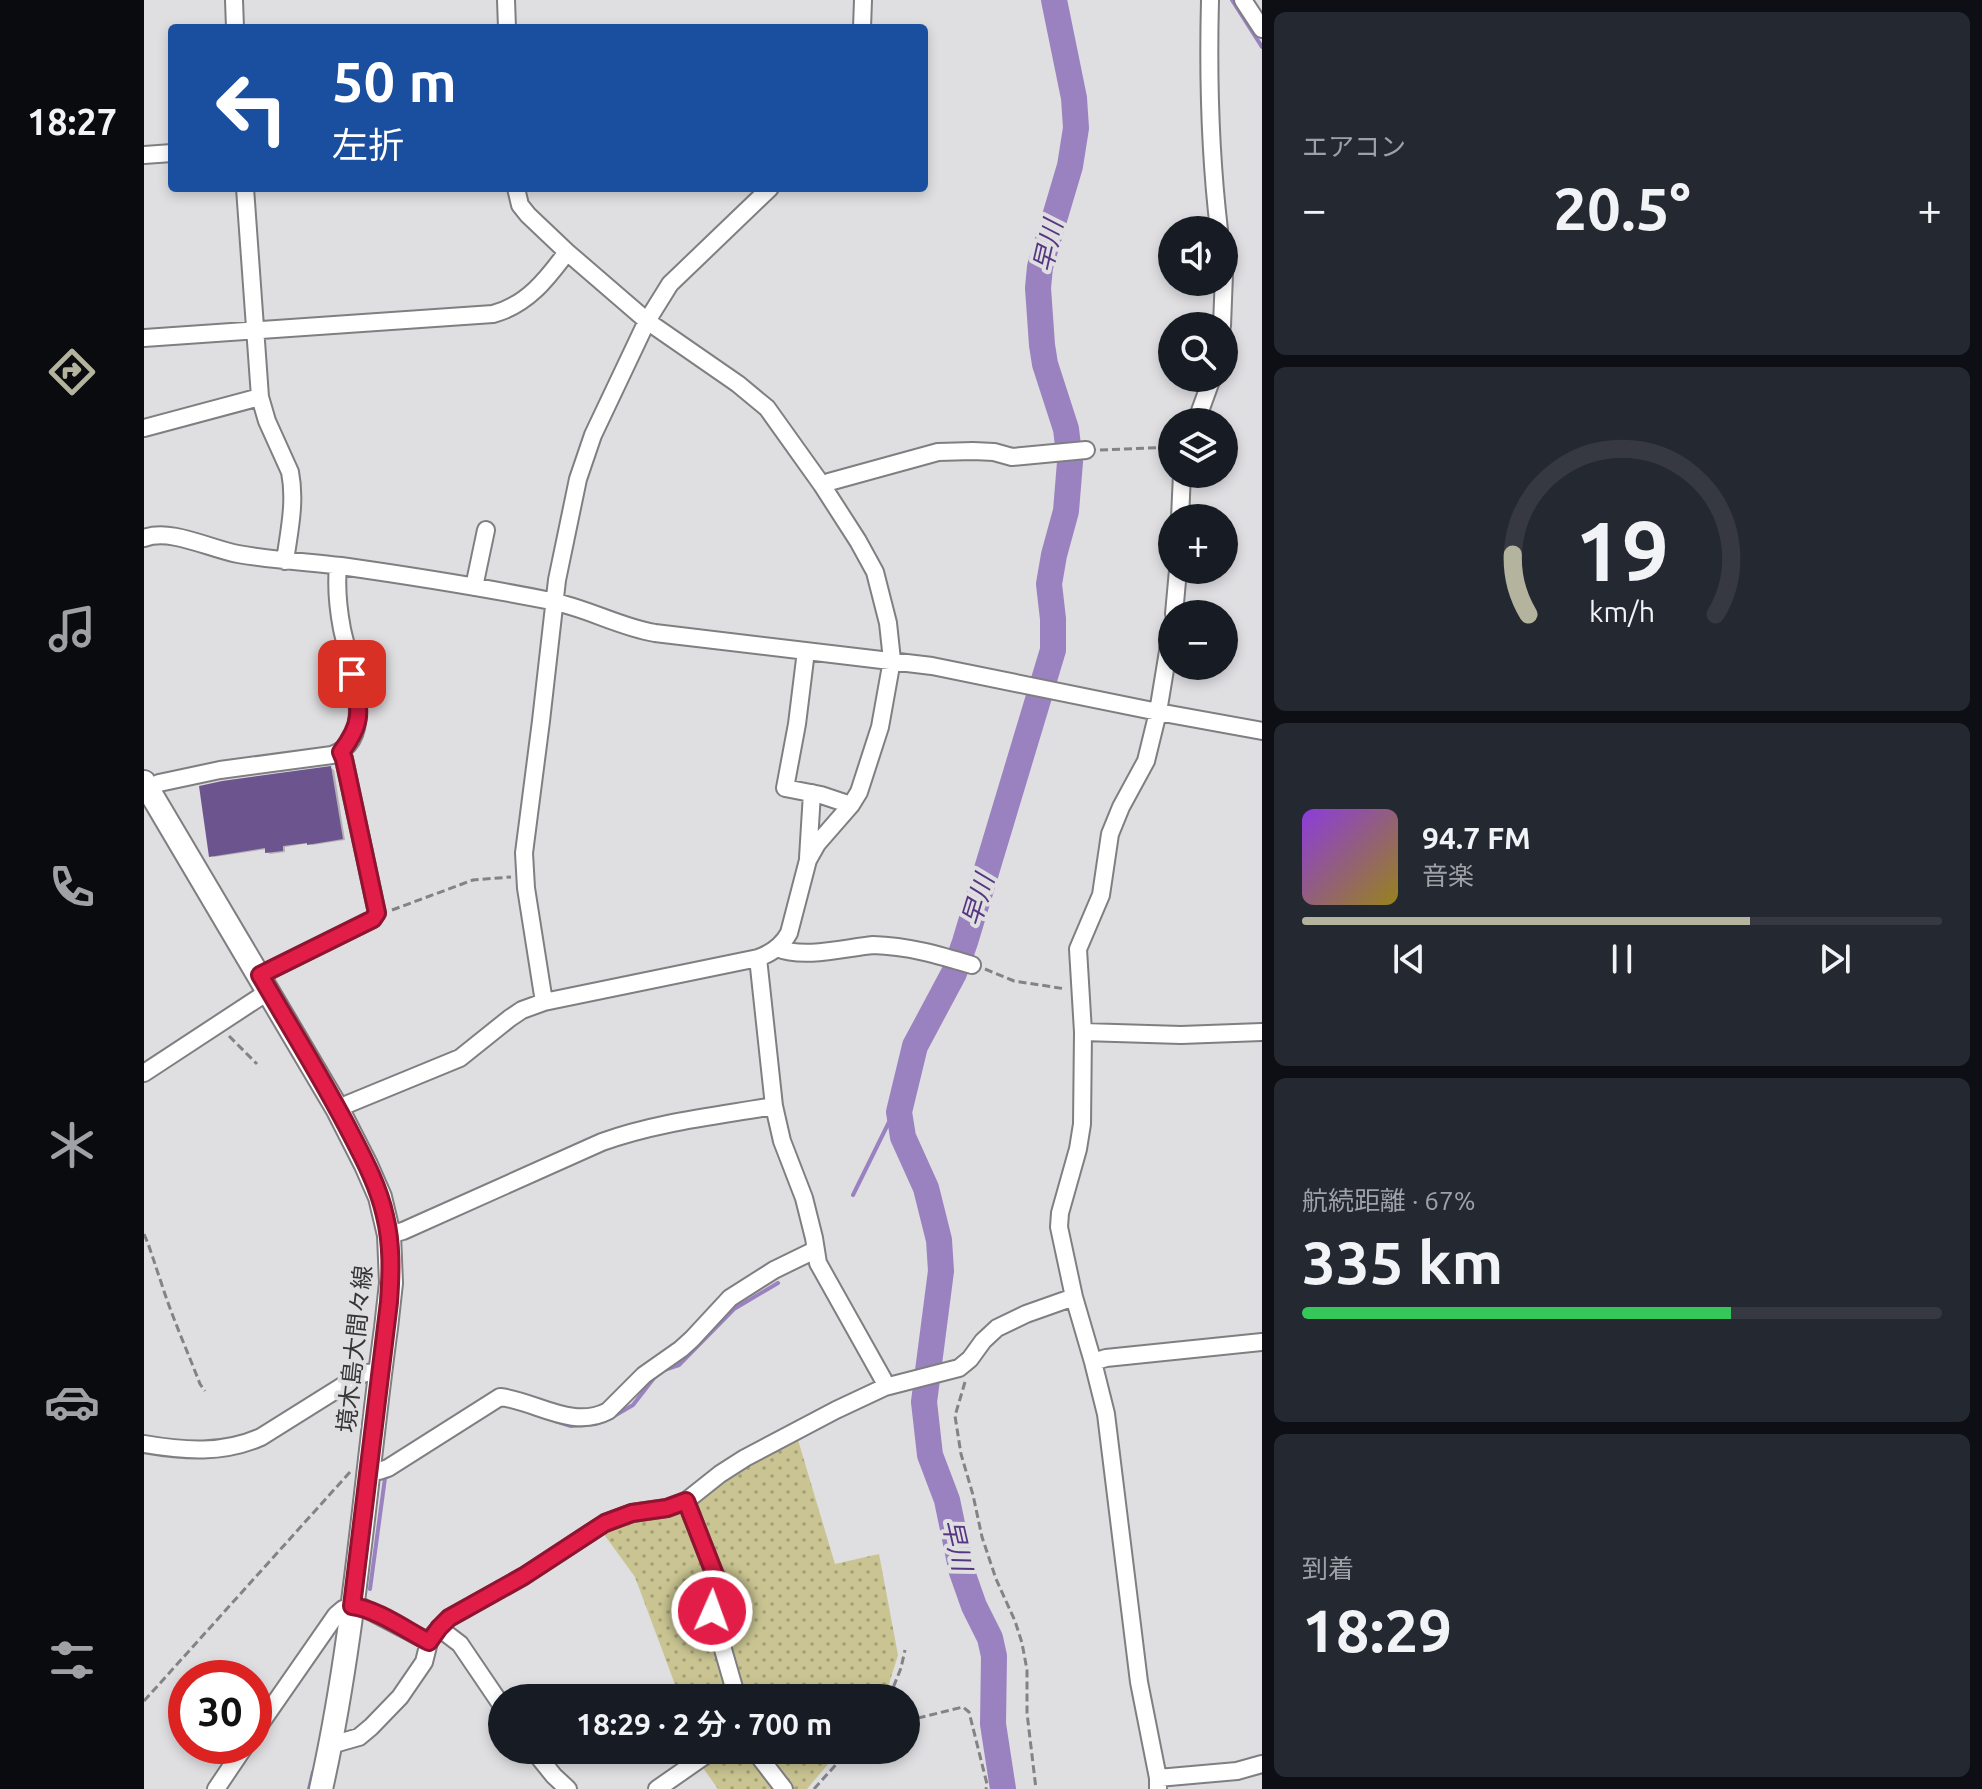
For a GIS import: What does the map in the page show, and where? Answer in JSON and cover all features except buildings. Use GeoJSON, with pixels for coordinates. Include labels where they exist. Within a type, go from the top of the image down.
{"type":"FeatureCollection","features":[{"type":"Feature","properties":{"kind":"main road","name":"境木島大間々線"},"geometry":{"type":"LineString","coordinates":[[146,785],[338,1110],[380,1197],[389,1235],[390,1293],[352,1606],[344,1671],[321,1789]]}},
{"type":"Feature","properties":{"kind":"street"},"geometry":{"type":"LineString","coordinates":[[234,0],[235,24]]}},
{"type":"Feature","properties":{"kind":"street"},"geometry":{"type":"LineString","coordinates":[[506,0],[507,24]]}},
{"type":"Feature","properties":{"kind":"street"},"geometry":{"type":"LineString","coordinates":[[862,24],[863,0]]}},
{"type":"Feature","properties":{"kind":"street"},"geometry":{"type":"LineString","coordinates":[[1210,0],[1212,156],[1218,216]]}},
{"type":"Feature","properties":{"kind":"street"},"geometry":{"type":"LineString","coordinates":[[1243,0],[1262,29]]}},
{"type":"Feature","properties":{"kind":"street"},"geometry":{"type":"LineString","coordinates":[[144,155],[168,153]]}},
{"type":"Feature","properties":{"kind":"street"},"geometry":{"type":"LineString","coordinates":[[245,192],[260,397],[292,481],[293,504],[285,561]]}},
{"type":"Feature","properties":{"kind":"street"},"geometry":{"type":"LineString","coordinates":[[517,192],[520,205],[528,215],[567,252],[647,321],[767,408],[822,485],[875,572],[888,623],[892,660],[880,727],[859,792],[808,860]]}},
{"type":"Feature","properties":{"kind":"street"},"geometry":{"type":"LineString","coordinates":[[544,1002],[524,853],[557,580],[578,479],[593,435],[647,321],[670,284],[766,192]]}},
{"type":"Feature","properties":{"kind":"street"},"geometry":{"type":"LineString","coordinates":[[144,338],[493,314],[517,305],[542,285],[567,252]]}},
{"type":"Feature","properties":{"kind":"street"},"geometry":{"type":"LineString","coordinates":[[144,428],[260,397]]}},
{"type":"Feature","properties":{"kind":"street"},"geometry":{"type":"LineString","coordinates":[[822,485],[938,452],[994,452],[1012,457],[1086,450]]}},
{"type":"Feature","properties":{"kind":"street"},"geometry":{"type":"LineString","coordinates":[[474,587],[486,530]]}},
{"type":"Feature","properties":{"kind":"street"},"geometry":{"type":"LineString","coordinates":[[144,538],[168,536],[227,552],[338,566],[555,601],[641,631],[932,666],[1262,731]]}},
{"type":"Feature","properties":{"kind":"street"},"geometry":{"type":"LineString","coordinates":[[146,785],[220,770],[341,752],[353,736],[358,713],[338,600],[338,566]]}},
{"type":"Feature","properties":{"kind":"street"},"geometry":{"type":"LineString","coordinates":[[806,651],[785,788],[851,805]]}},
{"type":"Feature","properties":{"kind":"street"},"geometry":{"type":"LineString","coordinates":[[1163,680],[1146,761],[1110,834],[1101,895],[1078,949],[1083,1032],[1082,1124],[1059,1227],[1074,1297],[1106,1414],[1139,1682],[1158,1784],[1262,1764]]}},
{"type":"Feature","properties":{"kind":"street"},"geometry":{"type":"LineString","coordinates":[[144,1073],[218,1025],[264,983],[373,919],[377,913],[341,752]]}},
{"type":"Feature","properties":{"kind":"street"},"geometry":{"type":"LineString","coordinates":[[338,1110],[460,1058],[522,1010],[544,1002],[758,958],[777,948],[789,933],[808,860],[812,793]]}},
{"type":"Feature","properties":{"kind":"street"},"geometry":{"type":"LineString","coordinates":[[777,948],[808,953],[873,945],[918,949],[972,965]]}},
{"type":"Feature","properties":{"kind":"street"},"geometry":{"type":"LineString","coordinates":[[758,958],[774,1106],[782,1141],[811,1222],[818,1263],[885,1387]]}},
{"type":"Feature","properties":{"kind":"street"},"geometry":{"type":"LineString","coordinates":[[1083,1032],[1181,1035],[1262,1032]]}},
{"type":"Feature","properties":{"kind":"street"},"geometry":{"type":"LineString","coordinates":[[389,1235],[622,1134],[657,1125],[774,1106]]}},
{"type":"Feature","properties":{"kind":"street"},"geometry":{"type":"LineString","coordinates":[[369,1466],[379,1471],[388,1468],[500,1397],[572,1417],[602,1414],[644,1375],[681,1349],[730,1298],[774,1270],[815,1250]]}},
{"type":"Feature","properties":{"kind":"street"},"geometry":{"type":"LineString","coordinates":[[331,1745],[359,1737],[400,1697],[424,1662],[434,1635],[449,1618],[534,1570],[605,1523],[632,1513],[667,1508],[686,1501],[745,1458],[885,1387],[960,1373],[959,1368],[997,1328],[1074,1297]]}},
{"type":"Feature","properties":{"kind":"street"},"geometry":{"type":"LineString","coordinates":[[1093,1362],[1106,1358],[1262,1342]]}},
{"type":"Feature","properties":{"kind":"street"},"geometry":{"type":"LineString","coordinates":[[144,1444],[196,1450],[233,1448],[261,1437],[360,1375],[380,1372]]}},
{"type":"Feature","properties":{"kind":"street"},"geometry":{"type":"LineString","coordinates":[[686,1501],[715,1575],[712,1611],[733,1684]]}},
{"type":"Feature","properties":{"kind":"street"},"geometry":{"type":"LineString","coordinates":[[272,1707],[336,1615],[352,1606],[460,1644],[488,1685]]}},
{"type":"Feature","properties":{"kind":"street"},"geometry":{"type":"LineString","coordinates":[[216,1789],[233,1764]]}},
{"type":"Feature","properties":{"kind":"street"},"geometry":{"type":"LineString","coordinates":[[544,1764],[568,1789]]}},
{"type":"Feature","properties":{"kind":"street"},"geometry":{"type":"LineString","coordinates":[[657,1789],[693,1764]]}},
{"type":"Feature","properties":{"kind":"street"},"geometry":{"type":"LineString","coordinates":[[765,1764],[784,1789]]}},
{"type":"Feature","properties":{"kind":"street"},"geometry":{"type":"LineString","coordinates":[[1237,1771],[1238,1789]]}},
{"type":"Feature","properties":{"kind":"path"},"geometry":{"type":"LineString","coordinates":[[1086,450],[1158,447]]}},
{"type":"Feature","properties":{"kind":"path"},"geometry":{"type":"LineString","coordinates":[[377,913],[473,880],[525,875]]}},
{"type":"Feature","properties":{"kind":"path"},"geometry":{"type":"LineString","coordinates":[[972,965],[1014,981],[1082,990]]}},
{"type":"Feature","properties":{"kind":"path"},"geometry":{"type":"LineString","coordinates":[[218,1025],[257,1064]]}},
{"type":"Feature","properties":{"kind":"path"},"geometry":{"type":"LineString","coordinates":[[144,1234],[205,1391]]}},
{"type":"Feature","properties":{"kind":"path"},"geometry":{"type":"LineString","coordinates":[[960,1373],[955,1416],[961,1454],[982,1537],[1022,1643],[1036,1789]]}},
{"type":"Feature","properties":{"kind":"path"},"geometry":{"type":"LineString","coordinates":[[144,1701],[355,1467],[369,1466]]}},
{"type":"Feature","properties":{"kind":"path"},"geometry":{"type":"LineString","coordinates":[[895,1684],[905,1650]]}},
{"type":"Feature","properties":{"kind":"path"},"geometry":{"type":"LineString","coordinates":[[920,1718],[963,1707],[969,1712],[986,1789]]}},
{"type":"Feature","properties":{"kind":"path"},"geometry":{"type":"LineString","coordinates":[[814,1789],[836,1764]]}},
{"type":"Feature","properties":{"kind":"shaded area"},"geometry":{"type":"Polygon","coordinates":[[[798,1440],[835,1564],[879,1554],[898,1655],[889,1684],[740,1684],[719,1614],[721,1567],[695,1504],[757,1462],[798,1440]]]}},
{"type":"Feature","properties":{"kind":"shaded area"},"geometry":{"type":"Polygon","coordinates":[[[680,1510],[684,1512],[709,1573],[727,1684],[675,1684],[635,1577],[603,1533],[632,1521],[680,1510]]]}},
{"type":"Feature","properties":{"kind":"shaded area"},"geometry":{"type":"Polygon","coordinates":[[[758,1764],[778,1789],[718,1789],[701,1765],[758,1764]]]}},
{"type":"Feature","properties":{"kind":"shaded area"},"geometry":{"type":"Polygon","coordinates":[[[771,1764],[828,1764],[807,1789],[790,1789],[771,1764]]]}},
{"type":"Feature","properties":{"kind":"waterway","name":"早川"},"geometry":{"type":"LineString","coordinates":[[1003,1789],[993,1724],[994,1656],[990,1638],[962,1572],[947,1500],[930,1455],[924,1402],[941,1271],[939,1240],[926,1188],[903,1137],[899,1112],[915,1046],[954,973],[965,942],[1053,650],[1049,584],[1066,511],[1070,462],[1066,429],[1045,364],[1038,288],[1040,267],[1070,166],[1076,128],[1074,98],[1054,0]]}},
{"type":"Feature","properties":{"kind":"waterway"},"geometry":{"type":"LineString","coordinates":[[1232,0],[1262,47]]}},
{"type":"Feature","properties":{"kind":"waterway"},"geometry":{"type":"LineString","coordinates":[[853,1195],[890,1120],[899,1112]]}},
{"type":"Feature","properties":{"kind":"waterway"},"geometry":{"type":"LineString","coordinates":[[555,1421],[571,1426],[596,1424],[633,1405],[654,1378],[664,1370],[679,1365],[734,1309],[778,1283]]}},
{"type":"Feature","properties":{"kind":"waterway"},"geometry":{"type":"LineString","coordinates":[[370,1589],[385,1478],[390,1475]]}},
{"type":"Feature","properties":{"kind":"waterway"},"geometry":{"type":"LineString","coordinates":[[309,1789],[313,1772]]}},
{"type":"Feature","properties":{"kind":"route"},"geometry":{"type":"LineString","coordinates":[[352,674],[357,698],[357,724],[353,736],[341,752],[377,913],[373,919],[260,975],[358,1148],[380,1197],[389,1235],[391,1283],[352,1606],[362,1607],[429,1642],[449,1618],[524,1576],[605,1523],[632,1513],[667,1508],[686,1501],[715,1575],[712,1611]]}}]}
